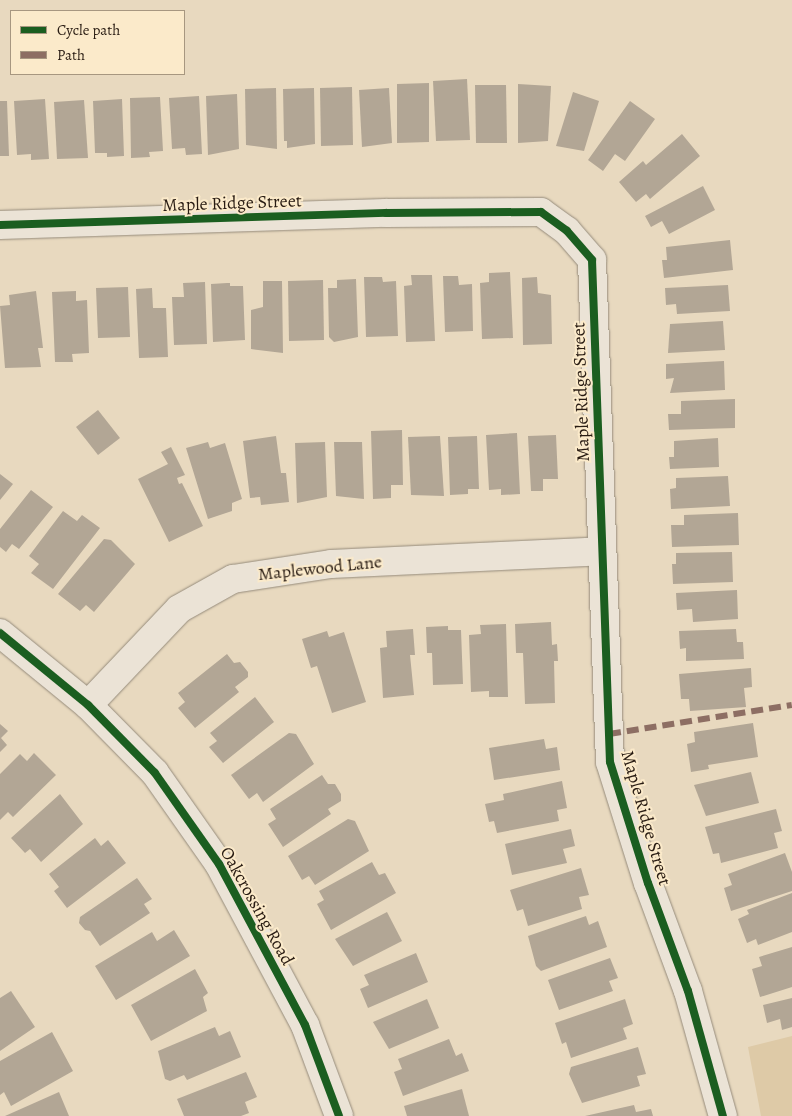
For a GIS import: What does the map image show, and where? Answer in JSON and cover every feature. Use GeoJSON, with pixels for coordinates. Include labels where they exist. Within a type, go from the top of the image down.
{"type":"FeatureCollection","features":[{"type":"Feature","properties":{"kind":"street","name":"Maple Ridge Street"},"geometry":{"type":"LineString","coordinates":[[0,225],[395,213],[541,212],[567,231],[592,260],[610,762],[648,883],[688,991],[722,1116]]}},
{"type":"Feature","properties":{"kind":"street","name":"Maplewood Lane"},"geometry":{"type":"LineString","coordinates":[[88,705],[179,609],[233,579],[331,564],[602,551]]}},
{"type":"Feature","properties":{"kind":"street","name":"Oakcrossing Road"},"geometry":{"type":"LineString","coordinates":[[0,634],[88,705],[155,773],[219,864],[305,1024],[339,1116]]}},
{"type":"Feature","properties":{"kind":"shaded area"},"geometry":{"type":"Polygon","coordinates":[[[792,1036],[792,1116],[761,1116],[748,1047],[792,1036]]]}},
{"type":"Feature","properties":{"kind":"building"},"geometry":{"type":"Polygon","coordinates":[[[467,79],[470,140],[436,141],[433,81],[467,79]]]}},
{"type":"Feature","properties":{"kind":"building"},"geometry":{"type":"Polygon","coordinates":[[[429,83],[429,142],[397,143],[397,84],[429,83]]]}},
{"type":"Feature","properties":{"kind":"building"},"geometry":{"type":"Polygon","coordinates":[[[518,84],[551,86],[548,141],[518,143],[518,84]]]}},
{"type":"Feature","properties":{"kind":"building"},"geometry":{"type":"Polygon","coordinates":[[[475,85],[506,85],[507,143],[476,143],[475,85]]]}},
{"type":"Feature","properties":{"kind":"building"},"geometry":{"type":"Polygon","coordinates":[[[352,87],[353,145],[321,146],[320,88],[352,87]]]}},
{"type":"Feature","properties":{"kind":"building"},"geometry":{"type":"Polygon","coordinates":[[[276,88],[277,149],[246,145],[245,89],[276,88]]]}},
{"type":"Feature","properties":{"kind":"building"},"geometry":{"type":"Polygon","coordinates":[[[314,88],[315,144],[287,148],[287,141],[284,141],[283,89],[314,88]]]}},
{"type":"Feature","properties":{"kind":"building"},"geometry":{"type":"Polygon","coordinates":[[[389,88],[392,143],[362,147],[359,90],[389,88]]]}},
{"type":"Feature","properties":{"kind":"building"},"geometry":{"type":"Polygon","coordinates":[[[573,92],[599,101],[584,151],[556,146],[573,92]]]}},
{"type":"Feature","properties":{"kind":"building"},"geometry":{"type":"Polygon","coordinates":[[[237,94],[239,149],[208,155],[206,96],[237,94]]]}},
{"type":"Feature","properties":{"kind":"building"},"geometry":{"type":"Polygon","coordinates":[[[199,96],[202,154],[186,155],[185,148],[172,149],[169,98],[199,96]]]}},
{"type":"Feature","properties":{"kind":"building"},"geometry":{"type":"Polygon","coordinates":[[[160,97],[163,151],[149,152],[150,157],[131,158],[130,98],[160,97]]]}},
{"type":"Feature","properties":{"kind":"building"},"geometry":{"type":"Polygon","coordinates":[[[45,99],[49,159],[31,160],[31,154],[17,155],[14,101],[45,99]]]}},
{"type":"Feature","properties":{"kind":"building"},"geometry":{"type":"Polygon","coordinates":[[[122,99],[124,156],[107,157],[107,153],[95,153],[93,101],[122,99]]]}},
{"type":"Feature","properties":{"kind":"building"},"geometry":{"type":"Polygon","coordinates":[[[84,100],[88,158],[57,159],[54,102],[84,100]]]}},
{"type":"Feature","properties":{"kind":"building"},"geometry":{"type":"Polygon","coordinates":[[[0,101],[7,101],[9,156],[0,156],[0,101]]]}},
{"type":"Feature","properties":{"kind":"building"},"geometry":{"type":"Polygon","coordinates":[[[630,101],[655,119],[625,161],[615,154],[603,171],[588,160],[630,101]]]}},
{"type":"Feature","properties":{"kind":"building"},"geometry":{"type":"Polygon","coordinates":[[[682,134],[700,156],[650,199],[646,194],[636,202],[619,182],[643,161],[646,165],[682,134]]]}},
{"type":"Feature","properties":{"kind":"building"},"geometry":{"type":"Polygon","coordinates":[[[703,186],[715,210],[669,234],[662,221],[651,227],[645,216],[703,186]]]}},
{"type":"Feature","properties":{"kind":"building"},"geometry":{"type":"Polygon","coordinates":[[[730,240],[733,270],[664,278],[662,260],[667,260],[666,247],[730,240]]]}},
{"type":"Feature","properties":{"kind":"building"},"geometry":{"type":"Polygon","coordinates":[[[510,272],[513,338],[482,339],[480,283],[489,282],[489,273],[510,272]]]}},
{"type":"Feature","properties":{"kind":"building"},"geometry":{"type":"Polygon","coordinates":[[[411,275],[432,275],[435,341],[406,342],[404,286],[412,285],[411,275]]]}},
{"type":"Feature","properties":{"kind":"building"},"geometry":{"type":"Polygon","coordinates":[[[443,276],[458,276],[459,285],[472,284],[473,331],[445,332],[443,276]]]}},
{"type":"Feature","properties":{"kind":"building"},"geometry":{"type":"Polygon","coordinates":[[[364,277],[382,277],[383,282],[396,281],[398,336],[366,337],[364,277]]]}},
{"type":"Feature","properties":{"kind":"building"},"geometry":{"type":"Polygon","coordinates":[[[537,277],[538,293],[551,295],[552,344],[523,345],[522,278],[537,277]]]}},
{"type":"Feature","properties":{"kind":"building"},"geometry":{"type":"Polygon","coordinates":[[[356,279],[358,337],[334,342],[329,337],[328,288],[337,288],[337,280],[356,279]]]}},
{"type":"Feature","properties":{"kind":"building"},"geometry":{"type":"Polygon","coordinates":[[[323,280],[324,340],[289,341],[288,281],[323,280]]]}},
{"type":"Feature","properties":{"kind":"building"},"geometry":{"type":"Polygon","coordinates":[[[263,281],[282,281],[283,353],[251,349],[251,310],[263,307],[263,281]]]}},
{"type":"Feature","properties":{"kind":"building"},"geometry":{"type":"Polygon","coordinates":[[[205,282],[207,344],[174,345],[172,297],[184,297],[183,283],[205,282]]]}},
{"type":"Feature","properties":{"kind":"building"},"geometry":{"type":"Polygon","coordinates":[[[230,283],[230,286],[243,286],[245,340],[213,342],[211,284],[230,283]]]}},
{"type":"Feature","properties":{"kind":"building"},"geometry":{"type":"Polygon","coordinates":[[[728,285],[730,311],[677,314],[676,304],[666,305],[665,288],[728,285]]]}},
{"type":"Feature","properties":{"kind":"building"},"geometry":{"type":"Polygon","coordinates":[[[128,287],[130,337],[98,338],[96,288],[128,287]]]}},
{"type":"Feature","properties":{"kind":"building"},"geometry":{"type":"Polygon","coordinates":[[[152,288],[153,308],[166,308],[168,357],[139,358],[136,289],[152,288]]]}},
{"type":"Feature","properties":{"kind":"building"},"geometry":{"type":"Polygon","coordinates":[[[36,291],[43,348],[38,348],[41,367],[5,368],[0,306],[10,305],[9,295],[36,291]]]}},
{"type":"Feature","properties":{"kind":"building"},"geometry":{"type":"Polygon","coordinates":[[[76,291],[76,301],[87,300],[89,353],[72,354],[73,362],[55,362],[52,292],[76,291]]]}},
{"type":"Feature","properties":{"kind":"building"},"geometry":{"type":"Polygon","coordinates":[[[723,321],[725,350],[668,353],[670,324],[723,321]]]}},
{"type":"Feature","properties":{"kind":"building"},"geometry":{"type":"Polygon","coordinates":[[[724,361],[725,390],[670,393],[674,378],[666,379],[666,364],[724,361]]]}},
{"type":"Feature","properties":{"kind":"building"},"geometry":{"type":"Polygon","coordinates":[[[735,399],[735,428],[669,430],[668,414],[681,414],[681,401],[735,399]]]}},
{"type":"Feature","properties":{"kind":"building"},"geometry":{"type":"Polygon","coordinates":[[[98,410],[120,438],[98,455],[76,427],[98,410]]]}},
{"type":"Feature","properties":{"kind":"building"},"geometry":{"type":"Polygon","coordinates":[[[402,430],[403,485],[391,485],[391,498],[373,499],[371,431],[402,430]]]}},
{"type":"Feature","properties":{"kind":"building"},"geometry":{"type":"Polygon","coordinates":[[[517,433],[520,494],[501,495],[501,489],[489,490],[486,435],[517,433]]]}},
{"type":"Feature","properties":{"kind":"building"},"geometry":{"type":"Polygon","coordinates":[[[556,435],[558,479],[543,479],[543,491],[531,491],[528,436],[556,435]]]}},
{"type":"Feature","properties":{"kind":"building"},"geometry":{"type":"Polygon","coordinates":[[[276,436],[281,473],[286,473],[289,502],[261,505],[260,497],[250,498],[243,441],[276,436]]]}},
{"type":"Feature","properties":{"kind":"building"},"geometry":{"type":"Polygon","coordinates":[[[440,436],[444,496],[411,495],[408,437],[440,436]]]}},
{"type":"Feature","properties":{"kind":"building"},"geometry":{"type":"Polygon","coordinates":[[[477,436],[479,489],[468,489],[468,494],[450,495],[448,437],[477,436]]]}},
{"type":"Feature","properties":{"kind":"building"},"geometry":{"type":"Polygon","coordinates":[[[718,438],[719,467],[670,469],[669,457],[674,457],[674,441],[718,438]]]}},
{"type":"Feature","properties":{"kind":"building"},"geometry":{"type":"Polygon","coordinates":[[[208,442],[210,448],[225,443],[242,499],[232,503],[232,511],[208,519],[186,448],[208,442]]]}},
{"type":"Feature","properties":{"kind":"building"},"geometry":{"type":"Polygon","coordinates":[[[325,442],[327,497],[297,503],[295,443],[325,442]]]}},
{"type":"Feature","properties":{"kind":"building"},"geometry":{"type":"Polygon","coordinates":[[[334,442],[362,442],[364,499],[336,496],[334,442]]]}},
{"type":"Feature","properties":{"kind":"building"},"geometry":{"type":"Polygon","coordinates":[[[171,447],[185,475],[177,478],[179,484],[182,483],[203,526],[169,542],[138,479],[168,464],[161,452],[171,447]]]}},
{"type":"Feature","properties":{"kind":"building"},"geometry":{"type":"Polygon","coordinates":[[[0,474],[13,484],[0,500],[0,474]]]}},
{"type":"Feature","properties":{"kind":"building"},"geometry":{"type":"Polygon","coordinates":[[[728,476],[730,506],[671,509],[670,489],[676,488],[676,478],[728,476]]]}},
{"type":"Feature","properties":{"kind":"building"},"geometry":{"type":"Polygon","coordinates":[[[31,490],[53,507],[19,549],[12,544],[6,552],[0,547],[0,529],[31,490]]]}},
{"type":"Feature","properties":{"kind":"building"},"geometry":{"type":"Polygon","coordinates":[[[63,511],[77,521],[82,515],[100,528],[53,589],[31,573],[39,564],[29,556],[63,511]]]}},
{"type":"Feature","properties":{"kind":"building"},"geometry":{"type":"Polygon","coordinates":[[[738,513],[739,545],[672,547],[671,525],[684,525],[684,515],[738,513]]]}},
{"type":"Feature","properties":{"kind":"building"},"geometry":{"type":"Polygon","coordinates":[[[104,539],[111,540],[135,564],[94,612],[86,605],[80,611],[58,594],[104,539]]]}},
{"type":"Feature","properties":{"kind":"building"},"geometry":{"type":"Polygon","coordinates":[[[732,552],[733,582],[673,584],[672,564],[676,564],[676,553],[732,552]]]}},
{"type":"Feature","properties":{"kind":"building"},"geometry":{"type":"Polygon","coordinates":[[[737,590],[738,619],[693,622],[692,609],[677,610],[676,593],[737,590]]]}},
{"type":"Feature","properties":{"kind":"building"},"geometry":{"type":"Polygon","coordinates":[[[551,622],[552,645],[557,644],[558,661],[554,661],[555,703],[525,704],[523,653],[516,653],[515,624],[551,622]]]}},
{"type":"Feature","properties":{"kind":"building"},"geometry":{"type":"Polygon","coordinates":[[[506,624],[508,697],[489,697],[489,691],[471,692],[469,635],[481,634],[480,625],[506,624]]]}},
{"type":"Feature","properties":{"kind":"building"},"geometry":{"type":"Polygon","coordinates":[[[448,626],[448,630],[461,630],[463,684],[433,685],[432,653],[427,653],[426,627],[448,626]]]}},
{"type":"Feature","properties":{"kind":"building"},"geometry":{"type":"Polygon","coordinates":[[[413,629],[415,655],[410,655],[414,695],[383,698],[380,648],[387,647],[386,631],[413,629]]]}},
{"type":"Feature","properties":{"kind":"building"},"geometry":{"type":"Polygon","coordinates":[[[736,629],[737,642],[743,642],[744,659],[686,661],[686,648],[680,649],[679,631],[736,629]]]}},
{"type":"Feature","properties":{"kind":"building"},"geometry":{"type":"Polygon","coordinates":[[[327,631],[329,637],[344,632],[366,702],[332,713],[317,666],[311,668],[302,639],[327,631]]]}},
{"type":"Feature","properties":{"kind":"building"},"geometry":{"type":"Polygon","coordinates":[[[227,654],[234,663],[240,662],[248,672],[248,677],[235,687],[239,692],[195,728],[178,708],[185,702],[178,693],[227,654]]]}},
{"type":"Feature","properties":{"kind":"building"},"geometry":{"type":"Polygon","coordinates":[[[751,668],[752,687],[744,688],[746,707],[690,711],[689,699],[681,699],[679,674],[751,668]]]}},
{"type":"Feature","properties":{"kind":"building"},"geometry":{"type":"Polygon","coordinates":[[[255,697],[274,722],[223,763],[209,747],[217,741],[210,733],[255,697]]]}},
{"type":"Feature","properties":{"kind":"building"},"geometry":{"type":"Polygon","coordinates":[[[753,723],[758,757],[708,765],[709,769],[691,772],[687,744],[695,742],[694,732],[753,723]]]}},
{"type":"Feature","properties":{"kind":"building"},"geometry":{"type":"Polygon","coordinates":[[[0,724],[8,731],[1,738],[7,745],[0,752],[0,724]]]}},
{"type":"Feature","properties":{"kind":"building"},"geometry":{"type":"Polygon","coordinates":[[[289,733],[296,734],[314,764],[263,802],[257,793],[249,799],[231,775],[289,733]]]}},
{"type":"Feature","properties":{"kind":"building"},"geometry":{"type":"Polygon","coordinates":[[[544,739],[546,749],[557,747],[560,770],[494,780],[489,748],[544,739]]]}},
{"type":"Feature","properties":{"kind":"building"},"geometry":{"type":"Polygon","coordinates":[[[34,753],[56,775],[13,817],[8,812],[0,820],[0,774],[20,754],[27,761],[34,753]]]}},
{"type":"Feature","properties":{"kind":"building"},"geometry":{"type":"Polygon","coordinates":[[[751,772],[759,803],[706,816],[694,785],[751,772]]]}},
{"type":"Feature","properties":{"kind":"building"},"geometry":{"type":"Polygon","coordinates":[[[322,775],[328,784],[335,784],[341,794],[341,801],[328,809],[331,814],[283,847],[268,824],[276,819],[270,809],[322,775]]]}},
{"type":"Feature","properties":{"kind":"building"},"geometry":{"type":"Polygon","coordinates":[[[562,781],[567,808],[557,810],[559,821],[497,833],[494,821],[489,822],[485,804],[504,800],[503,794],[562,781]]]}},
{"type":"Feature","properties":{"kind":"building"},"geometry":{"type":"Polygon","coordinates":[[[60,794],[83,824],[41,862],[30,849],[25,853],[11,838],[60,794]]]}},
{"type":"Feature","properties":{"kind":"building"},"geometry":{"type":"Polygon","coordinates":[[[776,809],[782,831],[774,833],[778,848],[721,863],[719,853],[713,854],[705,827],[776,809]]]}},
{"type":"Feature","properties":{"kind":"building"},"geometry":{"type":"Polygon","coordinates":[[[348,819],[355,821],[369,851],[315,885],[309,876],[302,880],[288,856],[348,819]]]}},
{"type":"Feature","properties":{"kind":"building"},"geometry":{"type":"Polygon","coordinates":[[[571,829],[575,846],[563,849],[567,863],[512,875],[505,844],[571,829]]]}},
{"type":"Feature","properties":{"kind":"building"},"geometry":{"type":"Polygon","coordinates":[[[95,838],[101,846],[108,840],[126,863],[67,908],[54,891],[59,887],[49,874],[95,838]]]}},
{"type":"Feature","properties":{"kind":"building"},"geometry":{"type":"Polygon","coordinates":[[[785,853],[792,872],[792,891],[731,911],[724,888],[732,885],[728,874],[785,853]]]}},
{"type":"Feature","properties":{"kind":"building"},"geometry":{"type":"Polygon","coordinates":[[[372,862],[379,875],[385,873],[396,893],[331,930],[317,904],[324,900],[319,891],[372,862]]]}},
{"type":"Feature","properties":{"kind":"building"},"geometry":{"type":"Polygon","coordinates":[[[581,868],[589,895],[579,897],[582,909],[528,926],[523,909],[517,911],[510,890],[581,868]]]}},
{"type":"Feature","properties":{"kind":"building"},"geometry":{"type":"Polygon","coordinates":[[[137,878],[152,899],[144,904],[150,913],[100,946],[90,931],[85,930],[79,923],[80,917],[137,878]]]}},
{"type":"Feature","properties":{"kind":"building"},"geometry":{"type":"Polygon","coordinates":[[[792,893],[792,932],[758,945],[756,939],[747,943],[738,919],[749,914],[747,910],[792,893]]]}},
{"type":"Feature","properties":{"kind":"building"},"geometry":{"type":"Polygon","coordinates":[[[387,912],[402,941],[353,966],[335,939],[387,912]]]}},
{"type":"Feature","properties":{"kind":"building"},"geometry":{"type":"Polygon","coordinates":[[[586,916],[589,925],[598,921],[607,947],[541,971],[536,966],[528,936],[586,916]]]}},
{"type":"Feature","properties":{"kind":"building"},"geometry":{"type":"Polygon","coordinates":[[[174,930],[190,956],[116,1000],[95,966],[152,932],[157,941],[174,930]]]}},
{"type":"Feature","properties":{"kind":"building"},"geometry":{"type":"Polygon","coordinates":[[[792,947],[792,987],[760,997],[752,969],[762,966],[759,957],[792,947]]]}},
{"type":"Feature","properties":{"kind":"building"},"geometry":{"type":"Polygon","coordinates":[[[416,953],[428,982],[368,1008],[360,989],[369,985],[364,975],[416,953]]]}},
{"type":"Feature","properties":{"kind":"building"},"geometry":{"type":"Polygon","coordinates":[[[610,958],[618,978],[609,981],[613,991],[559,1010],[548,980],[610,958]]]}},
{"type":"Feature","properties":{"kind":"building"},"geometry":{"type":"Polygon","coordinates":[[[195,969],[208,993],[203,997],[207,1011],[151,1041],[131,1005],[195,969]]]}},
{"type":"Feature","properties":{"kind":"building"},"geometry":{"type":"Polygon","coordinates":[[[11,991],[35,1027],[0,1051],[0,998],[11,991]]]}},
{"type":"Feature","properties":{"kind":"building"},"geometry":{"type":"Polygon","coordinates":[[[792,998],[792,1027],[782,1030],[780,1019],[767,1023],[763,1005],[792,998]]]}},
{"type":"Feature","properties":{"kind":"building"},"geometry":{"type":"Polygon","coordinates":[[[427,999],[439,1028],[389,1049],[373,1022],[427,999]]]}},
{"type":"Feature","properties":{"kind":"building"},"geometry":{"type":"Polygon","coordinates":[[[625,999],[633,1024],[623,1028],[627,1039],[571,1058],[566,1042],[562,1044],[555,1023],[625,999]]]}},
{"type":"Feature","properties":{"kind":"building"},"geometry":{"type":"Polygon","coordinates":[[[215,1027],[219,1036],[230,1031],[241,1057],[187,1080],[184,1075],[170,1081],[165,1079],[158,1051],[215,1027]]]}},
{"type":"Feature","properties":{"kind":"building"},"geometry":{"type":"Polygon","coordinates":[[[52,1032],[73,1071],[11,1106],[4,1092],[0,1095],[0,1061],[52,1032]]]}},
{"type":"Feature","properties":{"kind":"building"},"geometry":{"type":"Polygon","coordinates":[[[449,1039],[456,1056],[462,1053],[469,1071],[403,1096],[394,1072],[402,1069],[398,1059],[449,1039]]]}},
{"type":"Feature","properties":{"kind":"building"},"geometry":{"type":"Polygon","coordinates":[[[638,1047],[646,1074],[637,1076],[640,1086],[582,1103],[569,1074],[571,1067],[638,1047]]]}},
{"type":"Feature","properties":{"kind":"building"},"geometry":{"type":"Polygon","coordinates":[[[246,1072],[257,1097],[245,1102],[249,1113],[241,1116],[184,1116],[177,1099],[246,1072]]]}},
{"type":"Feature","properties":{"kind":"building"},"geometry":{"type":"Polygon","coordinates":[[[462,1089],[469,1116],[407,1116],[404,1106],[462,1089]]]}},
{"type":"Feature","properties":{"kind":"building"},"geometry":{"type":"Polygon","coordinates":[[[59,1092],[69,1116],[5,1116],[59,1092]]]}},
{"type":"Feature","properties":{"kind":"building"},"geometry":{"type":"Polygon","coordinates":[[[634,1105],[636,1112],[651,1109],[653,1116],[585,1116],[634,1105]]]}},
{"type":"Feature","properties":{"kind":"marked path"},"geometry":{"type":"LineString","coordinates":[[609,734],[792,705]]}},
{"type":"Feature","properties":{"kind":"cycle path"},"geometry":{"type":"LineString","coordinates":[[0,225],[386,213],[541,212],[567,231],[592,260],[610,762],[648,883],[688,991],[723,1116]]}},
{"type":"Feature","properties":{"kind":"cycle path"},"geometry":{"type":"LineString","coordinates":[[0,633],[88,705],[155,773],[219,864],[305,1025],[339,1116]]}}]}
